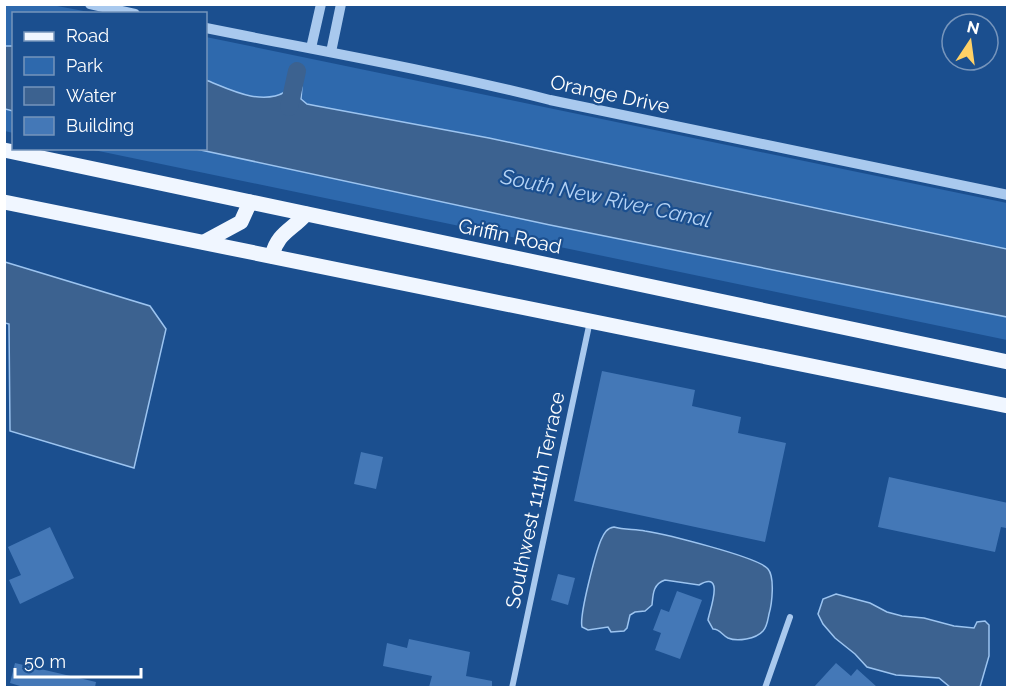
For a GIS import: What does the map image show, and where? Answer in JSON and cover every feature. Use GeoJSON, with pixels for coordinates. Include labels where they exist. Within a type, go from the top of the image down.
{"type":"FeatureCollection","features":[{"type":"Feature","properties":{"kind":"main road","name":"Griffin Road"},"geometry":{"type":"LineString","coordinates":[[4,150],[1008,363]]}},
{"type":"Feature","properties":{"kind":"main road"},"geometry":{"type":"LineString","coordinates":[[4,202],[1008,406]]}},
{"type":"Feature","properties":{"kind":"main road"},"geometry":{"type":"LineString","coordinates":[[204,242],[241,222],[250,202]]}},
{"type":"Feature","properties":{"kind":"main road"},"geometry":{"type":"LineString","coordinates":[[272,256],[283,234],[306,214]]}},
{"type":"Feature","properties":{"kind":"street"},"geometry":{"type":"LineString","coordinates":[[90,4],[126,12]]}},
{"type":"Feature","properties":{"kind":"street"},"geometry":{"type":"LineString","coordinates":[[311,48],[321,4]]}},
{"type":"Feature","properties":{"kind":"street"},"geometry":{"type":"LineString","coordinates":[[331,52],[340,4]]}},
{"type":"Feature","properties":{"kind":"street","name":"Orange Drive"},"geometry":{"type":"LineString","coordinates":[[207,28],[485,84],[550,100],[1008,195]]}},
{"type":"Feature","properties":{"kind":"street","name":"Southwest 111th Terrace"},"geometry":{"type":"LineString","coordinates":[[512,687],[591,320]]}},
{"type":"Feature","properties":{"kind":"street"},"geometry":{"type":"LineString","coordinates":[[765,687],[790,617]]}},
{"type":"Feature","properties":{"kind":"green space"},"geometry":{"type":"Polygon","coordinates":[[[5,5],[52,5],[89,12],[12,12],[12,133],[5,131],[5,5]]]}},
{"type":"Feature","properties":{"kind":"green space"},"geometry":{"type":"Polygon","coordinates":[[[207,37],[1007,203],[1007,340],[94,150],[207,150],[207,37]]]}},
{"type":"Feature","properties":{"kind":"water"},"geometry":{"type":"Polygon","coordinates":[[[4,46],[12,46],[12,111],[5,109],[4,46]]]}},
{"type":"Feature","properties":{"kind":"water","name":"South New River Canal"},"geometry":{"type":"Polygon","coordinates":[[[207,80],[256,97],[276,96],[285,92],[287,83],[302,87],[301,99],[307,104],[489,138],[1007,249],[1007,317],[550,225],[201,150],[207,150],[207,80]]]}},
{"type":"Feature","properties":{"kind":"water"},"geometry":{"type":"Polygon","coordinates":[[[5,262],[150,306],[166,329],[134,468],[10,431],[9,324],[5,323],[5,262]]]}},
{"type":"Feature","properties":{"kind":"water"},"geometry":{"type":"Polygon","coordinates":[[[609,528],[690,541],[730,552],[761,564],[768,569],[772,584],[771,604],[764,629],[760,634],[746,639],[728,638],[713,629],[708,620],[714,594],[712,583],[699,585],[665,580],[656,587],[652,605],[645,611],[630,615],[624,631],[611,632],[608,627],[588,630],[582,627],[585,597],[602,537],[609,528]]]}},
{"type":"Feature","properties":{"kind":"water"},"geometry":{"type":"Polygon","coordinates":[[[836,594],[870,603],[887,612],[954,626],[974,628],[977,622],[985,621],[989,625],[989,656],[980,687],[950,687],[939,678],[896,675],[867,667],[835,638],[818,614],[823,599],[836,594]]]}},
{"type":"Feature","properties":{"kind":"building"},"geometry":{"type":"Polygon","coordinates":[[[602,371],[695,390],[692,406],[741,417],[738,433],[786,443],[765,542],[574,501],[602,371]]]}},
{"type":"Feature","properties":{"kind":"building"},"geometry":{"type":"Polygon","coordinates":[[[361,452],[383,457],[376,489],[354,484],[361,452]]]}},
{"type":"Feature","properties":{"kind":"building"},"geometry":{"type":"Polygon","coordinates":[[[889,477],[1008,503],[1006,528],[1001,527],[995,552],[878,527],[889,477]]]}},
{"type":"Feature","properties":{"kind":"building"},"geometry":{"type":"Polygon","coordinates":[[[50,527],[74,578],[20,604],[9,580],[21,575],[8,547],[50,527]]]}},
{"type":"Feature","properties":{"kind":"building"},"geometry":{"type":"Polygon","coordinates":[[[558,574],[575,578],[568,605],[551,600],[558,574]]]}},
{"type":"Feature","properties":{"kind":"building"},"geometry":{"type":"Polygon","coordinates":[[[677,591],[702,600],[680,659],[655,650],[661,633],[653,630],[661,609],[669,612],[677,591]]]}},
{"type":"Feature","properties":{"kind":"building"},"geometry":{"type":"Polygon","coordinates":[[[409,639],[470,652],[466,676],[492,681],[492,687],[429,687],[432,676],[383,666],[387,643],[407,648],[409,639]]]}},
{"type":"Feature","properties":{"kind":"building"},"geometry":{"type":"Polygon","coordinates":[[[15,663],[96,682],[95,687],[20,687],[10,683],[15,663]]]}},
{"type":"Feature","properties":{"kind":"building"},"geometry":{"type":"Polygon","coordinates":[[[836,663],[851,676],[857,669],[877,687],[814,687],[836,663]]]}},
{"type":"Feature","properties":{"kind":"waterway"},"geometry":{"type":"LineString","coordinates":[[289,107],[297,71]]}}]}
